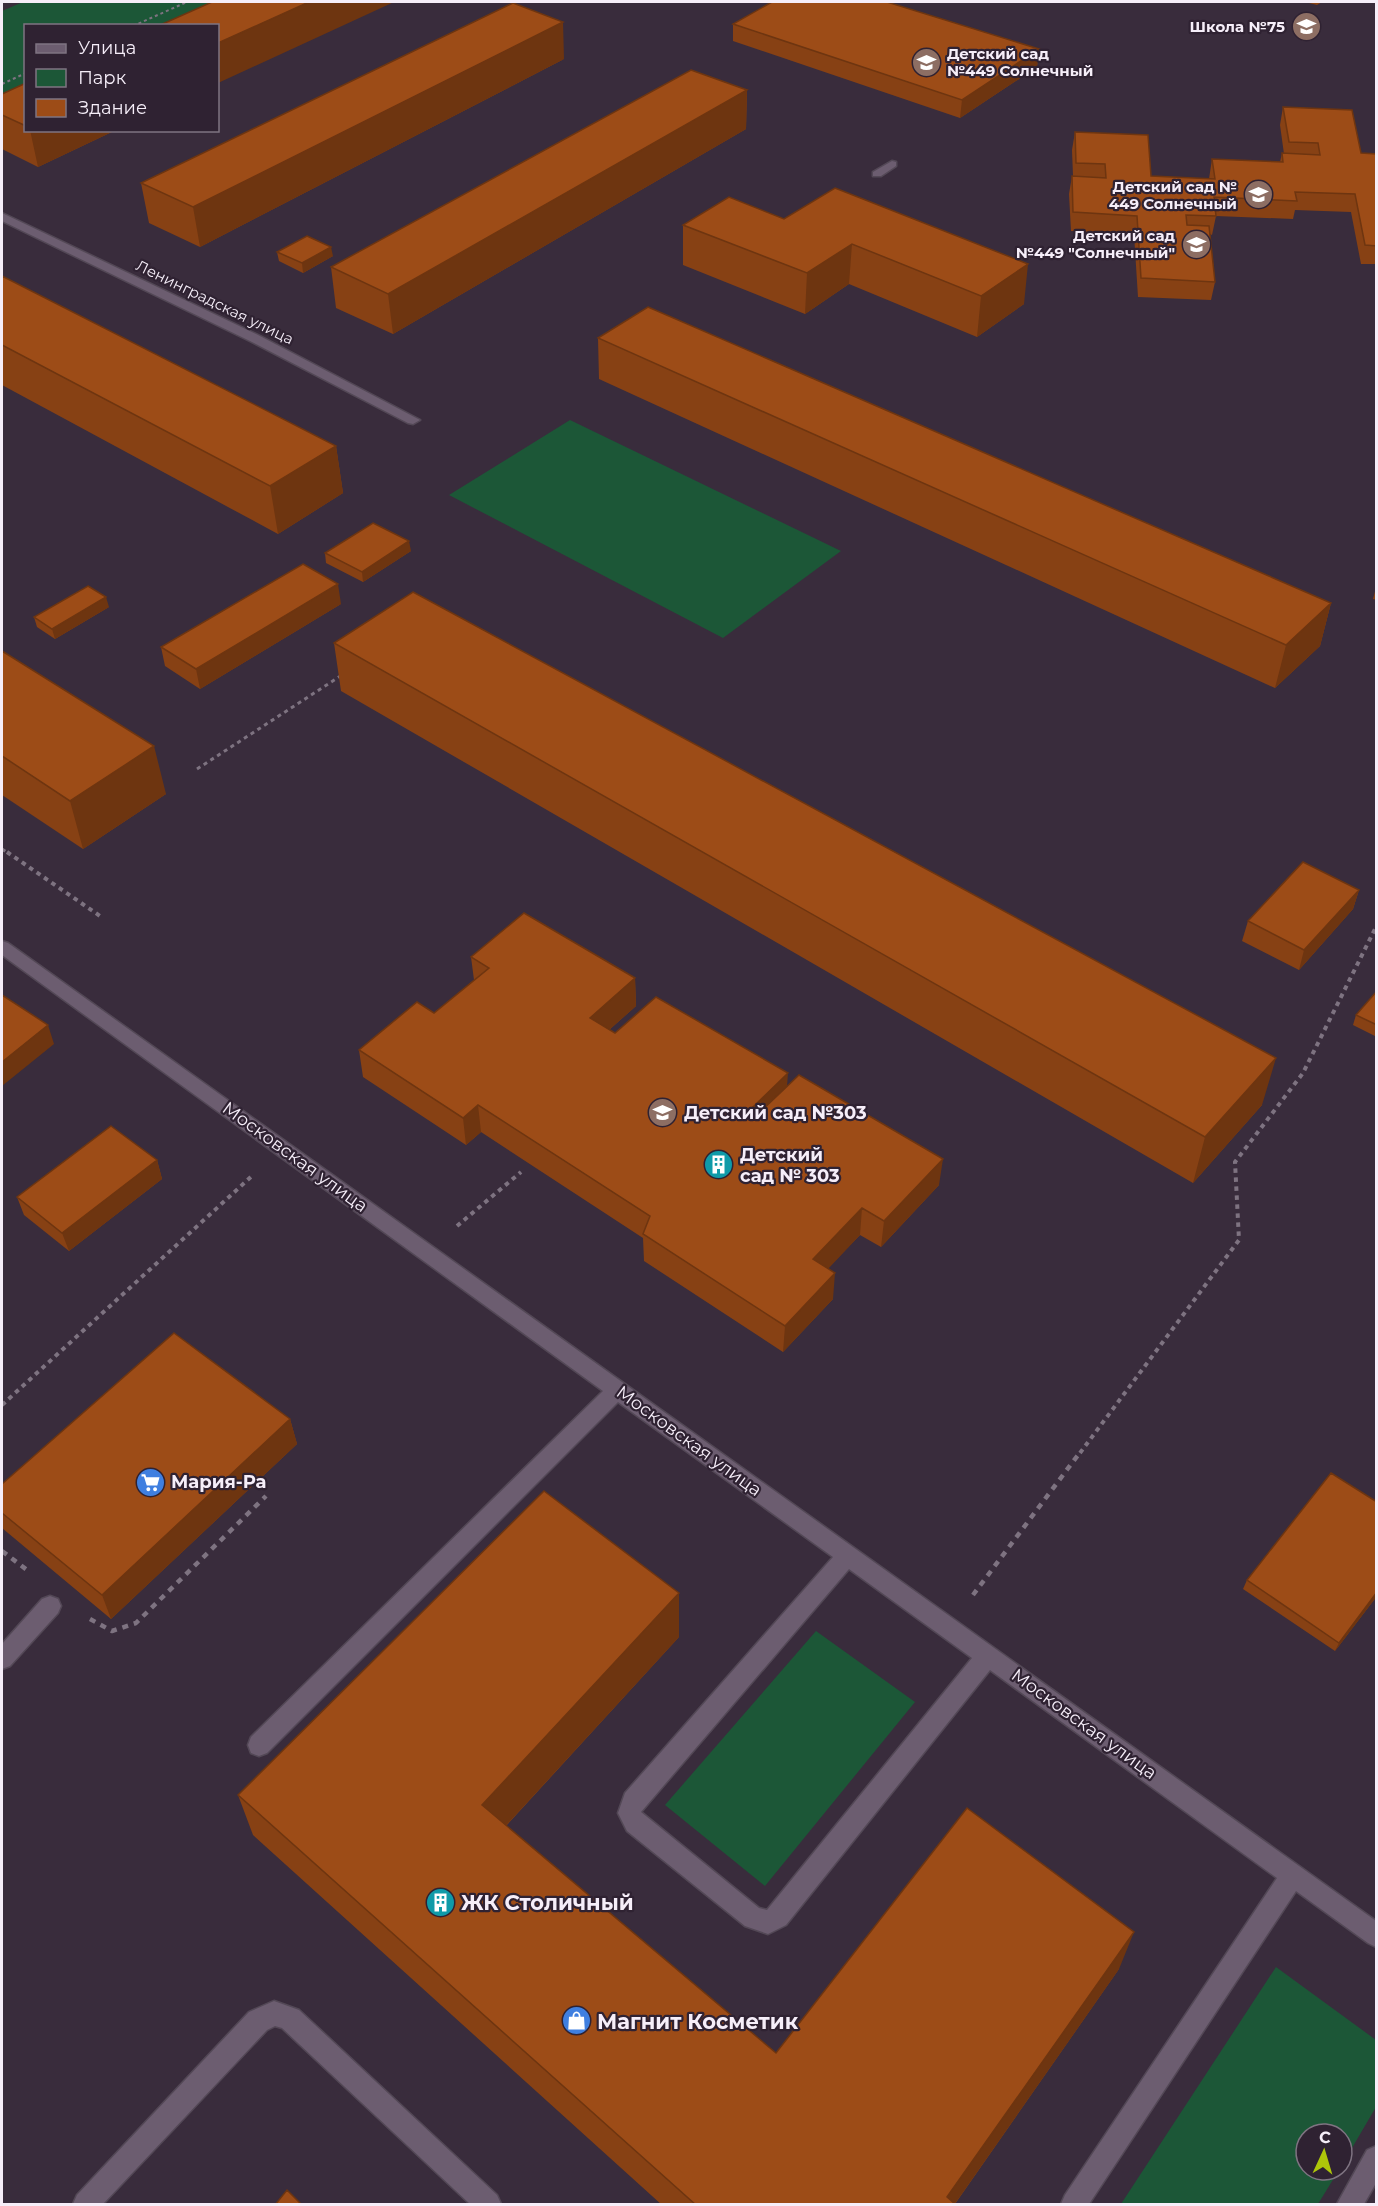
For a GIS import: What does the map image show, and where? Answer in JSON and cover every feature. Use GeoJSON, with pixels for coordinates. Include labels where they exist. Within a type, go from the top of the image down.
{"type":"FeatureCollection","features":[{"type":"Feature","properties":{"kind":"street"},"geometry":{"type":"LineString","coordinates":[[877,174],[892,164]]}},
{"type":"Feature","properties":{"kind":"street","name":"Ленинградская улица"},"geometry":{"type":"LineString","coordinates":[[2,217],[254,338],[413,420]]}},
{"type":"Feature","properties":{"kind":"street","name":"Московская улица"},"geometry":{"type":"LineString","coordinates":[[2,947],[1377,1935]]}},
{"type":"Feature","properties":{"kind":"street"},"geometry":{"type":"LineString","coordinates":[[259,1745],[618,1389]]}},
{"type":"Feature","properties":{"kind":"street"},"geometry":{"type":"LineString","coordinates":[[848,1555],[633,1801],[629,1813],[635,1823],[753,1918],[768,1922],[778,1917],[988,1655]]}},
{"type":"Feature","properties":{"kind":"street"},"geometry":{"type":"LineString","coordinates":[[2,1659],[50,1606]]}},
{"type":"Feature","properties":{"kind":"street"},"geometry":{"type":"LineString","coordinates":[[1074,2205],[1293,1875]]}},
{"type":"Feature","properties":{"kind":"street"},"geometry":{"type":"LineString","coordinates":[[86,2205],[258,2020],[274,2013],[290,2019],[488,2205]]}},
{"type":"Feature","properties":{"kind":"street"},"geometry":{"type":"LineString","coordinates":[[1350,2205],[1377,2160]]}},
{"type":"Feature","properties":{"kind":"path"},"geometry":{"type":"LineString","coordinates":[[138,24],[187,2]]}},
{"type":"Feature","properties":{"kind":"path"},"geometry":{"type":"LineString","coordinates":[[2,84],[24,75]]}},
{"type":"Feature","properties":{"kind":"path"},"geometry":{"type":"LineString","coordinates":[[197,769],[343,674]]}},
{"type":"Feature","properties":{"kind":"path"},"geometry":{"type":"LineString","coordinates":[[2,849],[100,916]]}},
{"type":"Feature","properties":{"kind":"path"},"geometry":{"type":"LineString","coordinates":[[949,1628],[1239,1240],[1235,1162],[1303,1073],[1377,927]]}},
{"type":"Feature","properties":{"kind":"path"},"geometry":{"type":"LineString","coordinates":[[2,1405],[260,1169]]}},
{"type":"Feature","properties":{"kind":"path"},"geometry":{"type":"LineString","coordinates":[[425,1251],[521,1172]]}},
{"type":"Feature","properties":{"kind":"path"},"geometry":{"type":"LineString","coordinates":[[87,1617],[104,1631],[117,1633],[136,1623],[266,1496]]}},
{"type":"Feature","properties":{"kind":"path"},"geometry":{"type":"LineString","coordinates":[[2,1551],[35,1577]]}},
{"type":"Feature","properties":{"kind":"green space"},"geometry":{"type":"Polygon","coordinates":[[[23,2],[230,2],[179,24],[24,24],[24,94],[2,105],[2,11],[23,2]]]}},
{"type":"Feature","properties":{"kind":"green space"},"geometry":{"type":"Polygon","coordinates":[[[570,420],[841,551],[723,638],[449,495],[570,420]]]}},
{"type":"Feature","properties":{"kind":"green space"},"geometry":{"type":"Polygon","coordinates":[[[816,1631],[915,1702],[765,1886],[665,1805],[816,1631]]]}},
{"type":"Feature","properties":{"kind":"green space"},"geometry":{"type":"Polygon","coordinates":[[[1276,1967],[1376,2040],[1376,2107],[1354,2145],[1354,2122],[1294,2122],[1294,2182],[1332,2182],[1318,2204],[1121,2204],[1276,1967]]]}},
{"type":"Feature","properties":{"kind":"building"},"geometry":{"type":"Polygon","coordinates":[[[212,2],[309,2],[219,43],[219,24],[162,24],[212,2]]]}},
{"type":"Feature","properties":{"kind":"building","name":"Детский сад №449 Солнечный"},"geometry":{"type":"Polygon","coordinates":[[[772,2],[887,2],[1039,49],[962,100],[733,24],[772,2]]]}},
{"type":"Feature","properties":{"kind":"building"},"geometry":{"type":"Polygon","coordinates":[[[513,3],[563,22],[193,207],[141,183],[513,3]]]}},
{"type":"Feature","properties":{"kind":"building"},"geometry":{"type":"Polygon","coordinates":[[[691,70],[747,90],[388,294],[331,267],[691,70]]]}},
{"type":"Feature","properties":{"kind":"building"},"geometry":{"type":"Polygon","coordinates":[[[24,84],[24,125],[2,115],[2,94],[24,84]]]}},
{"type":"Feature","properties":{"kind":"building","name":"Детский сад № 449 Солнечный"},"geometry":{"type":"Polygon","coordinates":[[[1283,107],[1352,110],[1361,153],[1377,154],[1377,246],[1365,245],[1355,194],[1295,192],[1297,201],[1214,197],[1216,216],[1186,215],[1187,225],[1209,226],[1215,282],[1141,278],[1137,216],[1073,212],[1072,176],[1106,178],[1105,164],[1076,163],[1075,132],[1148,135],[1151,176],[1215,179],[1212,159],[1283,162],[1282,153],[1320,155],[1318,143],[1289,142],[1283,107]]]}},
{"type":"Feature","properties":{"kind":"building"},"geometry":{"type":"Polygon","coordinates":[[[835,188],[1028,264],[981,296],[852,244],[807,273],[683,225],[729,197],[784,219],[835,188]]]}},
{"type":"Feature","properties":{"kind":"building"},"geometry":{"type":"Polygon","coordinates":[[[307,236],[331,247],[302,263],[277,252],[307,236]]]}},
{"type":"Feature","properties":{"kind":"building"},"geometry":{"type":"Polygon","coordinates":[[[2,276],[336,446],[270,486],[2,345],[2,276]]]}},
{"type":"Feature","properties":{"kind":"building"},"geometry":{"type":"Polygon","coordinates":[[[648,307],[1331,603],[1286,645],[598,338],[648,307]]]}},
{"type":"Feature","properties":{"kind":"building"},"geometry":{"type":"Polygon","coordinates":[[[373,523],[409,541],[362,572],[325,553],[373,523]]]}},
{"type":"Feature","properties":{"kind":"building"},"geometry":{"type":"Polygon","coordinates":[[[303,564],[338,584],[196,669],[161,647],[303,564]]]}},
{"type":"Feature","properties":{"kind":"building"},"geometry":{"type":"Polygon","coordinates":[[[88,586],[106,597],[52,629],[34,617],[88,586]]]}},
{"type":"Feature","properties":{"kind":"building"},"geometry":{"type":"Polygon","coordinates":[[[413,592],[1276,1058],[1205,1137],[334,643],[413,592]]]}},
{"type":"Feature","properties":{"kind":"building"},"geometry":{"type":"Polygon","coordinates":[[[2,651],[154,746],[70,801],[2,756],[2,651]]]}},
{"type":"Feature","properties":{"kind":"building"},"geometry":{"type":"Polygon","coordinates":[[[1303,862],[1359,890],[1304,950],[1248,921],[1303,862]]]}},
{"type":"Feature","properties":{"kind":"building","name":"Детский сад № 303"},"geometry":{"type":"Polygon","coordinates":[[[524,913],[635,978],[590,1018],[615,1033],[656,997],[788,1073],[748,1112],[755,1117],[799,1075],[943,1159],[884,1221],[862,1208],[813,1259],[835,1273],[785,1326],[643,1234],[650,1216],[478,1105],[463,1118],[359,1050],[417,1002],[434,1013],[489,968],[471,957],[524,913]]]}},
{"type":"Feature","properties":{"kind":"building"},"geometry":{"type":"Polygon","coordinates":[[[1377,991],[1377,1025],[1356,1015],[1377,991]]]}},
{"type":"Feature","properties":{"kind":"building"},"geometry":{"type":"Polygon","coordinates":[[[2,995],[48,1025],[2,1062],[2,995]]]}},
{"type":"Feature","properties":{"kind":"building"},"geometry":{"type":"Polygon","coordinates":[[[111,1126],[157,1160],[62,1233],[17,1197],[111,1126]]]}},
{"type":"Feature","properties":{"kind":"building","name":"Мария-Ра"},"geometry":{"type":"Polygon","coordinates":[[[174,1333],[290,1419],[102,1595],[2,1513],[2,1484],[174,1333]]]}},
{"type":"Feature","properties":{"kind":"building"},"geometry":{"type":"Polygon","coordinates":[[[1331,1473],[1377,1502],[1377,1592],[1339,1643],[1247,1580],[1331,1473]]]}},
{"type":"Feature","properties":{"kind":"building","name":"ЖК Столичный"},"geometry":{"type":"Polygon","coordinates":[[[544,1491],[679,1593],[482,1805],[776,2053],[967,1808],[1134,1932],[947,2197],[956,2205],[696,2205],[238,1795],[544,1491]]]}},
{"type":"Feature","properties":{"kind":"building"},"geometry":{"type":"Polygon","coordinates":[[[287,2190],[302,2205],[275,2205],[287,2190]]]}},
{"type":"Feature","properties":{"kind":"place","name":"Школа №75"},"geometry":{"type":"Point","coordinates":[1306,26]}},
{"type":"Feature","properties":{"kind":"place","name":"Детский сад №449 Солнечный"},"geometry":{"type":"Point","coordinates":[926,62]}},
{"type":"Feature","properties":{"kind":"place","name":"Детский сад № 449 Солнечный"},"geometry":{"type":"Point","coordinates":[1258,195]}},
{"type":"Feature","properties":{"kind":"place","name":"Детский сад №449 \"Солнечный\""},"geometry":{"type":"Point","coordinates":[1196,244]}},
{"type":"Feature","properties":{"kind":"place","name":"Детский сад №303"},"geometry":{"type":"Point","coordinates":[663,1113]}},
{"type":"Feature","properties":{"kind":"place","name":"Детский сад № 303"},"geometry":{"type":"Point","coordinates":[719,1165]}},
{"type":"Feature","properties":{"kind":"place","name":"Мария-Ра"},"geometry":{"type":"Point","coordinates":[150,1482]}},
{"type":"Feature","properties":{"kind":"place","name":"ЖК Столичный"},"geometry":{"type":"Point","coordinates":[440,1902]}},
{"type":"Feature","properties":{"kind":"place","name":"Магнит Косметик"},"geometry":{"type":"Point","coordinates":[576,2021]}}]}
